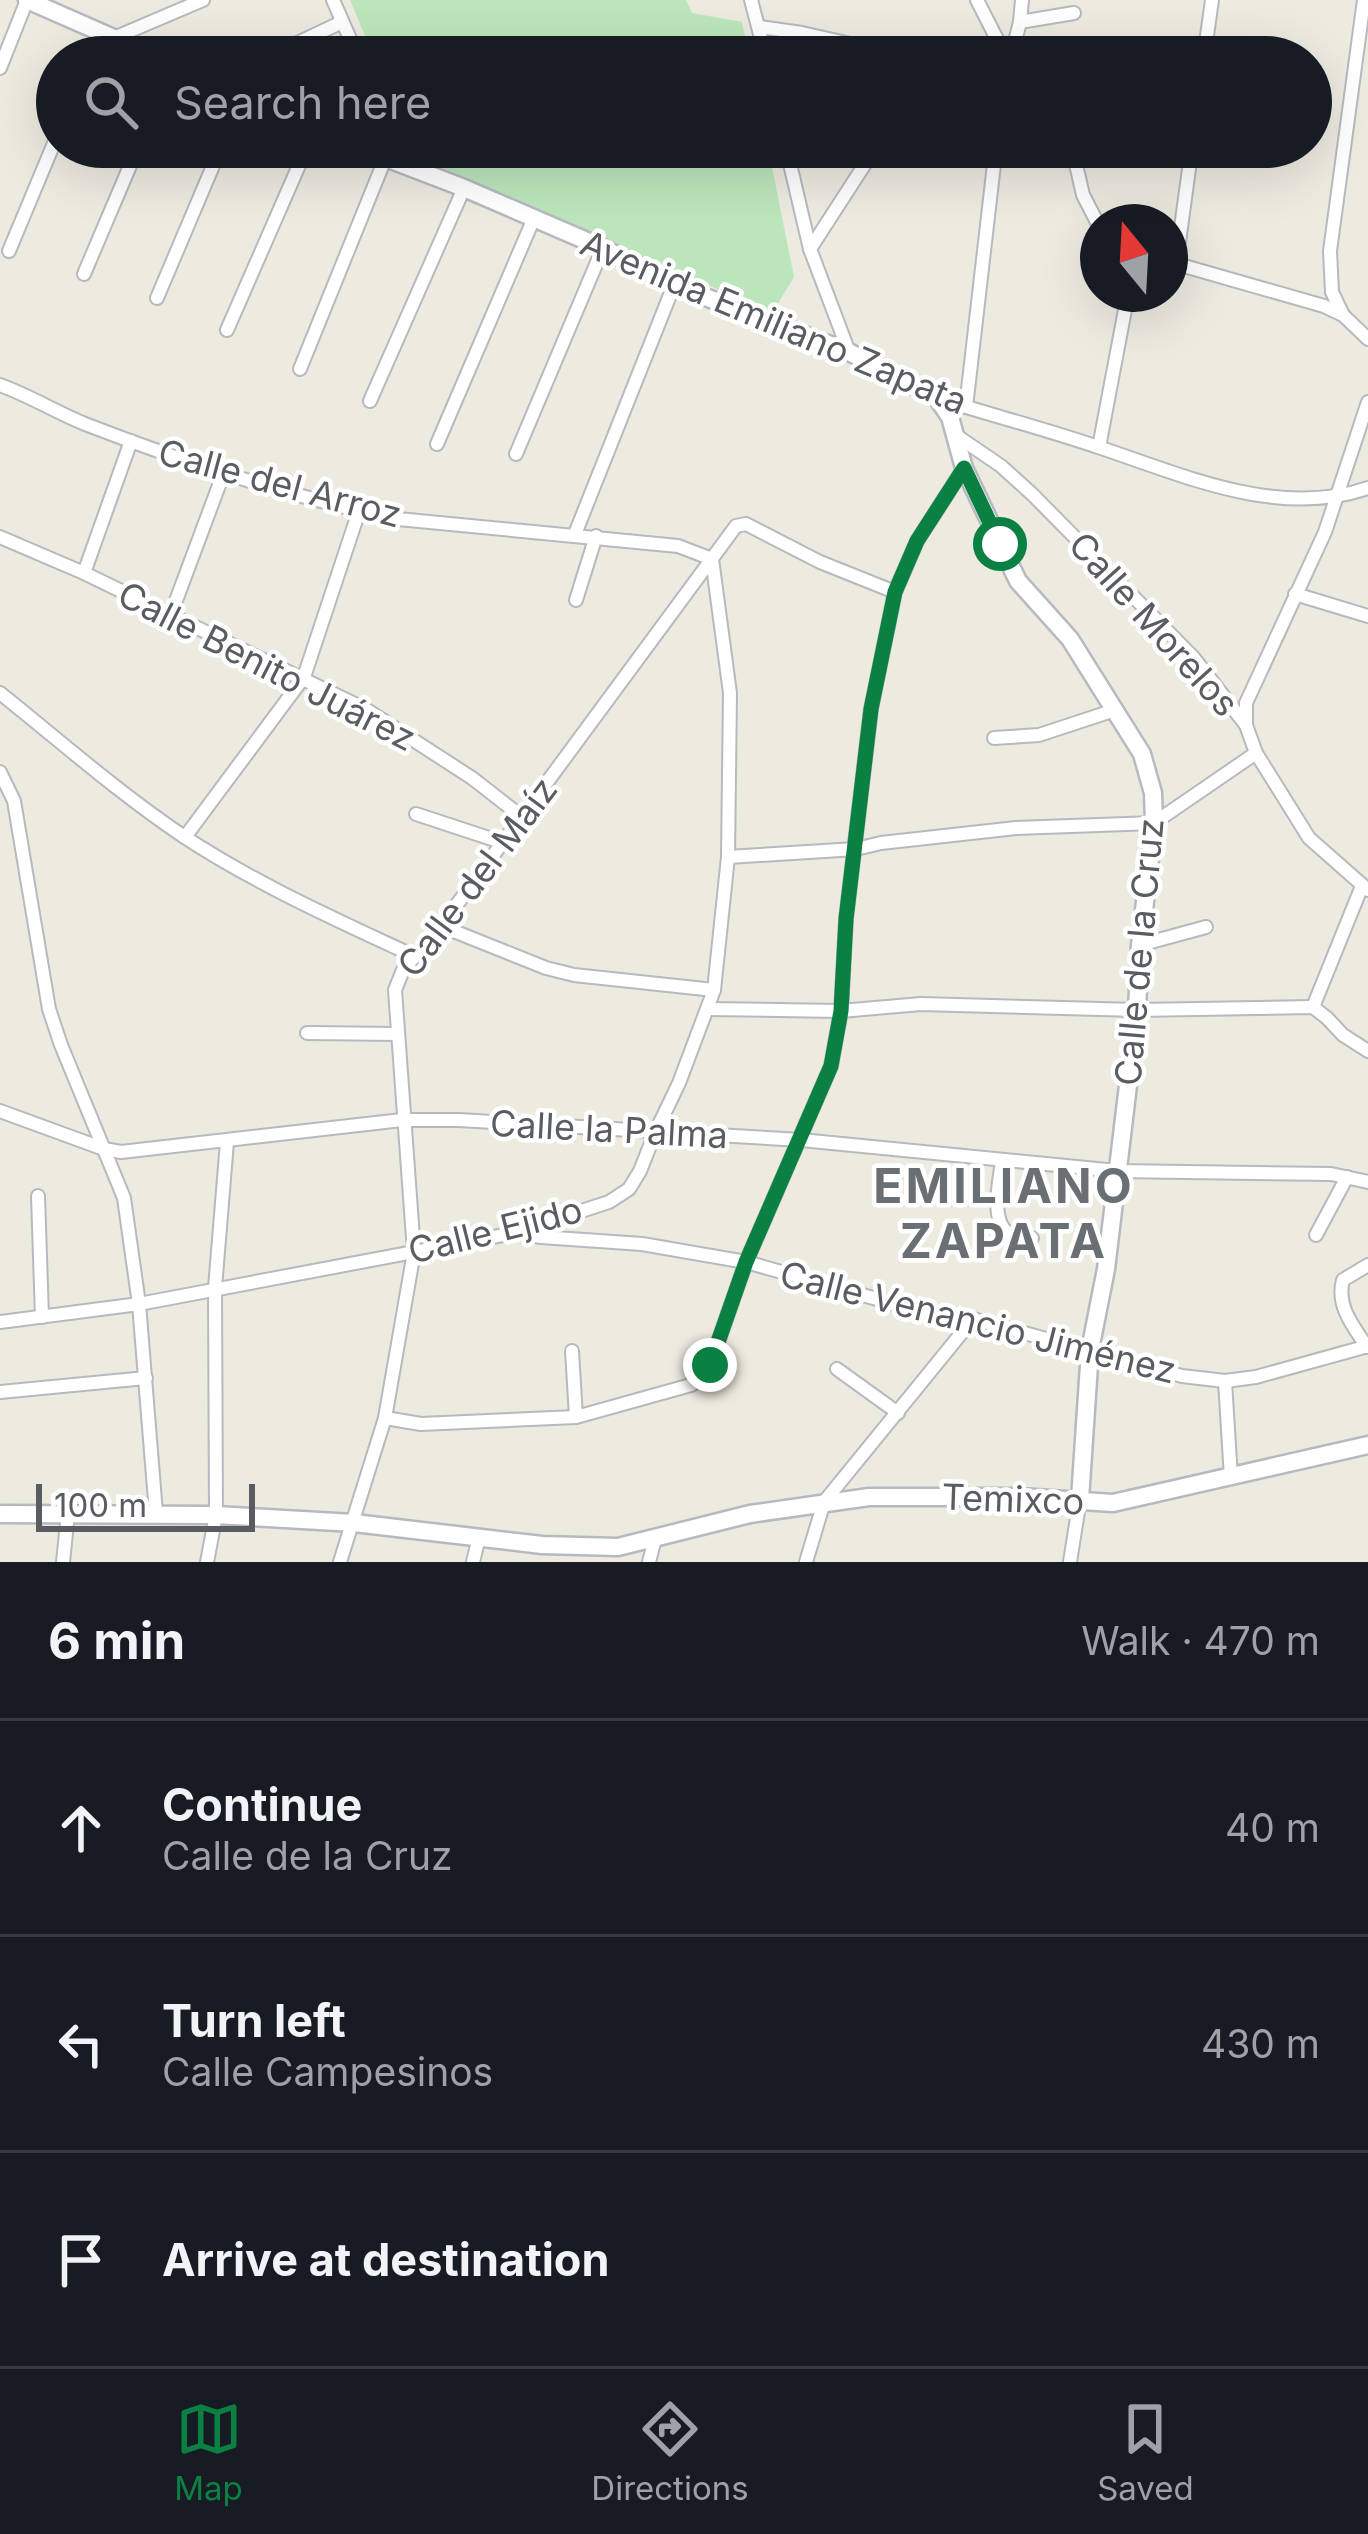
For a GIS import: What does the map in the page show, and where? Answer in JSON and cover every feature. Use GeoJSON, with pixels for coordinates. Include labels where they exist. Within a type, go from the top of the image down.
{"type":"FeatureCollection","features":[{"type":"Feature","properties":{"kind":"main road"},"geometry":{"type":"LineString","coordinates":[[27,0],[112,36]]}},
{"type":"Feature","properties":{"kind":"main road","name":"Avenida Emiliano Zapata"},"geometry":{"type":"LineString","coordinates":[[414,168],[674,284],[849,352],[937,398]]}},
{"type":"Feature","properties":{"kind":"main road","name":"Calle de la Cruz"},"geometry":{"type":"LineString","coordinates":[[937,398],[950,417],[964,468],[1018,580],[1070,640],[1115,710],[1142,754],[1153,793],[1137,1010],[1106,1269],[1090,1350],[1080,1499]]}},
{"type":"Feature","properties":{"kind":"main road","name":"Temixco"},"geometry":{"type":"LineString","coordinates":[[0,1514],[216,1515],[618,1547],[750,1514],[869,1497],[1113,1503],[1368,1445]]}},
{"type":"Feature","properties":{"kind":"street"},"geometry":{"type":"LineString","coordinates":[[0,68],[27,0]]}},
{"type":"Feature","properties":{"kind":"street"},"geometry":{"type":"LineString","coordinates":[[108,34],[203,0]]}},
{"type":"Feature","properties":{"kind":"street"},"geometry":{"type":"LineString","coordinates":[[333,0],[349,36]]}},
{"type":"Feature","properties":{"kind":"street"},"geometry":{"type":"LineString","coordinates":[[751,0],[761,36]]}},
{"type":"Feature","properties":{"kind":"street"},"geometry":{"type":"LineString","coordinates":[[976,0],[996,36]]}},
{"type":"Feature","properties":{"kind":"street"},"geometry":{"type":"LineString","coordinates":[[1015,36],[1022,0]]}},
{"type":"Feature","properties":{"kind":"street"},"geometry":{"type":"LineString","coordinates":[[1207,36],[1212,0]]}},
{"type":"Feature","properties":{"kind":"street"},"geometry":{"type":"LineString","coordinates":[[1343,315],[1332,292],[1330,251],[1364,0]]}},
{"type":"Feature","properties":{"kind":"street"},"geometry":{"type":"LineString","coordinates":[[1020,22],[1074,13]]}},
{"type":"Feature","properties":{"kind":"street"},"geometry":{"type":"LineString","coordinates":[[313,36],[343,22]]}},
{"type":"Feature","properties":{"kind":"street"},"geometry":{"type":"LineString","coordinates":[[759,27],[815,36]]}},
{"type":"Feature","properties":{"kind":"street"},"geometry":{"type":"LineString","coordinates":[[9,251],[44,168]]}},
{"type":"Feature","properties":{"kind":"street"},"geometry":{"type":"LineString","coordinates":[[84,274],[130,168]]}},
{"type":"Feature","properties":{"kind":"street"},"geometry":{"type":"LineString","coordinates":[[157,298],[212,168]]}},
{"type":"Feature","properties":{"kind":"street"},"geometry":{"type":"LineString","coordinates":[[227,330],[298,168]]}},
{"type":"Feature","properties":{"kind":"street"},"geometry":{"type":"LineString","coordinates":[[300,369],[386,168]]}},
{"type":"Feature","properties":{"kind":"street"},"geometry":{"type":"LineString","coordinates":[[791,168],[810,249],[849,352]]}},
{"type":"Feature","properties":{"kind":"street"},"geometry":{"type":"LineString","coordinates":[[810,249],[862,168]]}},
{"type":"Feature","properties":{"kind":"street"},"geometry":{"type":"LineString","coordinates":[[966,407],[994,168]]}},
{"type":"Feature","properties":{"kind":"street"},"geometry":{"type":"LineString","coordinates":[[1077,168],[1088,204]]}},
{"type":"Feature","properties":{"kind":"street"},"geometry":{"type":"LineString","coordinates":[[1183,204],[1189,168]]}},
{"type":"Feature","properties":{"kind":"street"},"geometry":{"type":"LineString","coordinates":[[370,401],[464,188]]}},
{"type":"Feature","properties":{"kind":"street"},"geometry":{"type":"LineString","coordinates":[[437,444],[534,218]]}},
{"type":"Feature","properties":{"kind":"street"},"geometry":{"type":"LineString","coordinates":[[516,454],[602,248]]}},
{"type":"Feature","properties":{"kind":"street"},"geometry":{"type":"LineString","coordinates":[[1188,267],[1324,306],[1343,315],[1368,339]]}},
{"type":"Feature","properties":{"kind":"street"},"geometry":{"type":"LineString","coordinates":[[575,535],[674,284]]}},
{"type":"Feature","properties":{"kind":"street"},"geometry":{"type":"LineString","coordinates":[[1099,447],[1125,312]]}},
{"type":"Feature","properties":{"kind":"street","name":"Calle del Arroz"},"geometry":{"type":"LineString","coordinates":[[0,385],[131,441],[358,511],[677,546],[712,559]]}},
{"type":"Feature","properties":{"kind":"street","name":"Avenida Emiliano Zapata"},"geometry":{"type":"LineString","coordinates":[[937,398],[1220,488],[1268,496],[1338,498]]}},
{"type":"Feature","properties":{"kind":"street"},"geometry":{"type":"LineString","coordinates":[[1246,725],[1246,703],[1338,498],[1368,402]]}},
{"type":"Feature","properties":{"kind":"street","name":"Calle Morelos"},"geometry":{"type":"LineString","coordinates":[[957,436],[1001,466],[1193,658],[1246,725],[1256,753],[1309,838],[1365,888]]}},
{"type":"Feature","properties":{"kind":"street"},"geometry":{"type":"LineString","coordinates":[[84,573],[131,441]]}},
{"type":"Feature","properties":{"kind":"street"},"geometry":{"type":"LineString","coordinates":[[385,1418],[421,1424],[576,1418],[691,1385],[703,1377],[746,1262],[831,1066],[841,1011],[846,919],[871,709],[895,592],[917,541],[964,468]]}},
{"type":"Feature","properties":{"kind":"street"},"geometry":{"type":"LineString","coordinates":[[171,614],[224,472]]}},
{"type":"Feature","properties":{"kind":"street"},"geometry":{"type":"LineString","coordinates":[[1338,498],[1368,488]]}},
{"type":"Feature","properties":{"kind":"street"},"geometry":{"type":"LineString","coordinates":[[185,837],[304,677],[358,511]]}},
{"type":"Feature","properties":{"kind":"street","name":"Calle del Maíz"},"geometry":{"type":"LineString","coordinates":[[340,1562],[385,1418],[414,1252],[395,990],[403,970],[736,526],[746,524],[820,562],[895,592]]}},
{"type":"Feature","properties":{"kind":"street"},"geometry":{"type":"LineString","coordinates":[[576,600],[596,536]]}},
{"type":"Feature","properties":{"kind":"street","name":"Calle Benito Juárez"},"geometry":{"type":"LineString","coordinates":[[0,537],[367,710],[472,778],[522,817]]}},
{"type":"Feature","properties":{"kind":"street","name":"Calle Ejido"},"geometry":{"type":"LineString","coordinates":[[0,1322],[139,1304],[514,1233],[608,1202],[629,1189],[679,1083],[714,990],[728,857],[730,693],[712,559]]}},
{"type":"Feature","properties":{"kind":"street"},"geometry":{"type":"LineString","coordinates":[[1295,594],[1368,616]]}},
{"type":"Feature","properties":{"kind":"street"},"geometry":{"type":"LineString","coordinates":[[0,693],[185,837],[283,895],[414,956]]}},
{"type":"Feature","properties":{"kind":"street"},"geometry":{"type":"LineString","coordinates":[[994,738],[1040,735],[1115,710]]}},
{"type":"Feature","properties":{"kind":"street"},"geometry":{"type":"LineString","coordinates":[[728,857],[856,849],[1016,828],[1154,823],[1256,753]]}},
{"type":"Feature","properties":{"kind":"street"},"geometry":{"type":"LineString","coordinates":[[0,772],[49,1009],[124,1198],[139,1304],[156,1513]]}},
{"type":"Feature","properties":{"kind":"street"},"geometry":{"type":"LineString","coordinates":[[416,814],[501,842]]}},
{"type":"Feature","properties":{"kind":"street"},"geometry":{"type":"LineString","coordinates":[[1312,1007],[1365,888]]}},
{"type":"Feature","properties":{"kind":"street"},"geometry":{"type":"LineString","coordinates":[[440,926],[574,975],[714,990]]}},
{"type":"Feature","properties":{"kind":"street"},"geometry":{"type":"LineString","coordinates":[[1140,945],[1206,927]]}},
{"type":"Feature","properties":{"kind":"street"},"geometry":{"type":"LineString","coordinates":[[708,1009],[841,1011],[921,1004],[1137,1010],[1312,1007],[1368,1052]]}},
{"type":"Feature","properties":{"kind":"street"},"geometry":{"type":"LineString","coordinates":[[307,1033],[398,1034]]}},
{"type":"Feature","properties":{"kind":"street","name":"Calle la Palma"},"geometry":{"type":"LineString","coordinates":[[0,1111],[121,1152],[403,1120],[459,1120],[801,1139],[1117,1171],[1273,1172],[1368,1182]]}},
{"type":"Feature","properties":{"kind":"street"},"geometry":{"type":"LineString","coordinates":[[207,1562],[216,1515],[214,1288],[227,1142]]}},
{"type":"Feature","properties":{"kind":"street"},"geometry":{"type":"LineString","coordinates":[[1002,1160],[997,1215],[1010,1235],[1032,1238]]}},
{"type":"Feature","properties":{"kind":"street"},"geometry":{"type":"LineString","coordinates":[[1316,1235],[1347,1177]]}},
{"type":"Feature","properties":{"kind":"street"},"geometry":{"type":"LineString","coordinates":[[38,1196],[42,1317]]}},
{"type":"Feature","properties":{"kind":"street","name":"Calle Venancio Jiménez"},"geometry":{"type":"LineString","coordinates":[[514,1233],[642,1244],[746,1262],[898,1306],[973,1319],[1182,1376],[1225,1381],[1256,1377],[1367,1347]]}},
{"type":"Feature","properties":{"kind":"street"},"geometry":{"type":"LineString","coordinates":[[1367,1347],[1346,1315],[1339,1292],[1342,1280],[1368,1265]]}},
{"type":"Feature","properties":{"kind":"street"},"geometry":{"type":"LineString","coordinates":[[806,1562],[824,1502],[973,1319]]}},
{"type":"Feature","properties":{"kind":"street"},"geometry":{"type":"LineString","coordinates":[[572,1351],[576,1418]]}},
{"type":"Feature","properties":{"kind":"street"},"geometry":{"type":"LineString","coordinates":[[837,1369],[898,1413]]}},
{"type":"Feature","properties":{"kind":"street"},"geometry":{"type":"LineString","coordinates":[[0,1392],[146,1378]]}},
{"type":"Feature","properties":{"kind":"street"},"geometry":{"type":"LineString","coordinates":[[1225,1381],[1232,1478]]}},
{"type":"Feature","properties":{"kind":"street","name":"Calle de la Cruz"},"geometry":{"type":"LineString","coordinates":[[1070,1562],[1080,1499]]}},
{"type":"Feature","properties":{"kind":"street"},"geometry":{"type":"LineString","coordinates":[[63,1562],[68,1514]]}},
{"type":"Feature","properties":{"kind":"street"},"geometry":{"type":"LineString","coordinates":[[473,1562],[479,1537]]}},
{"type":"Feature","properties":{"kind":"street"},"geometry":{"type":"LineString","coordinates":[[649,1562],[655,1539]]}},
{"type":"Feature","properties":{"kind":"green space"},"geometry":{"type":"Polygon","coordinates":[[[350,0],[686,0],[692,13],[742,22],[745,36],[365,36],[350,0]]]}},
{"type":"Feature","properties":{"kind":"green space"},"geometry":{"type":"Polygon","coordinates":[[[432,168],[772,168],[794,277],[772,313],[432,168]]]}},
{"type":"Feature","properties":{"kind":"district","name":"EMILIANO ZAPATA"},"geometry":{"type":"Point","coordinates":[1004,1212]}},
{"type":"Feature","properties":{"kind":"route"},"geometry":{"type":"LineString","coordinates":[[710,1365],[746,1262],[831,1066],[841,1011],[846,919],[871,709],[895,592],[917,541],[964,468],[1000,544]]}}]}
